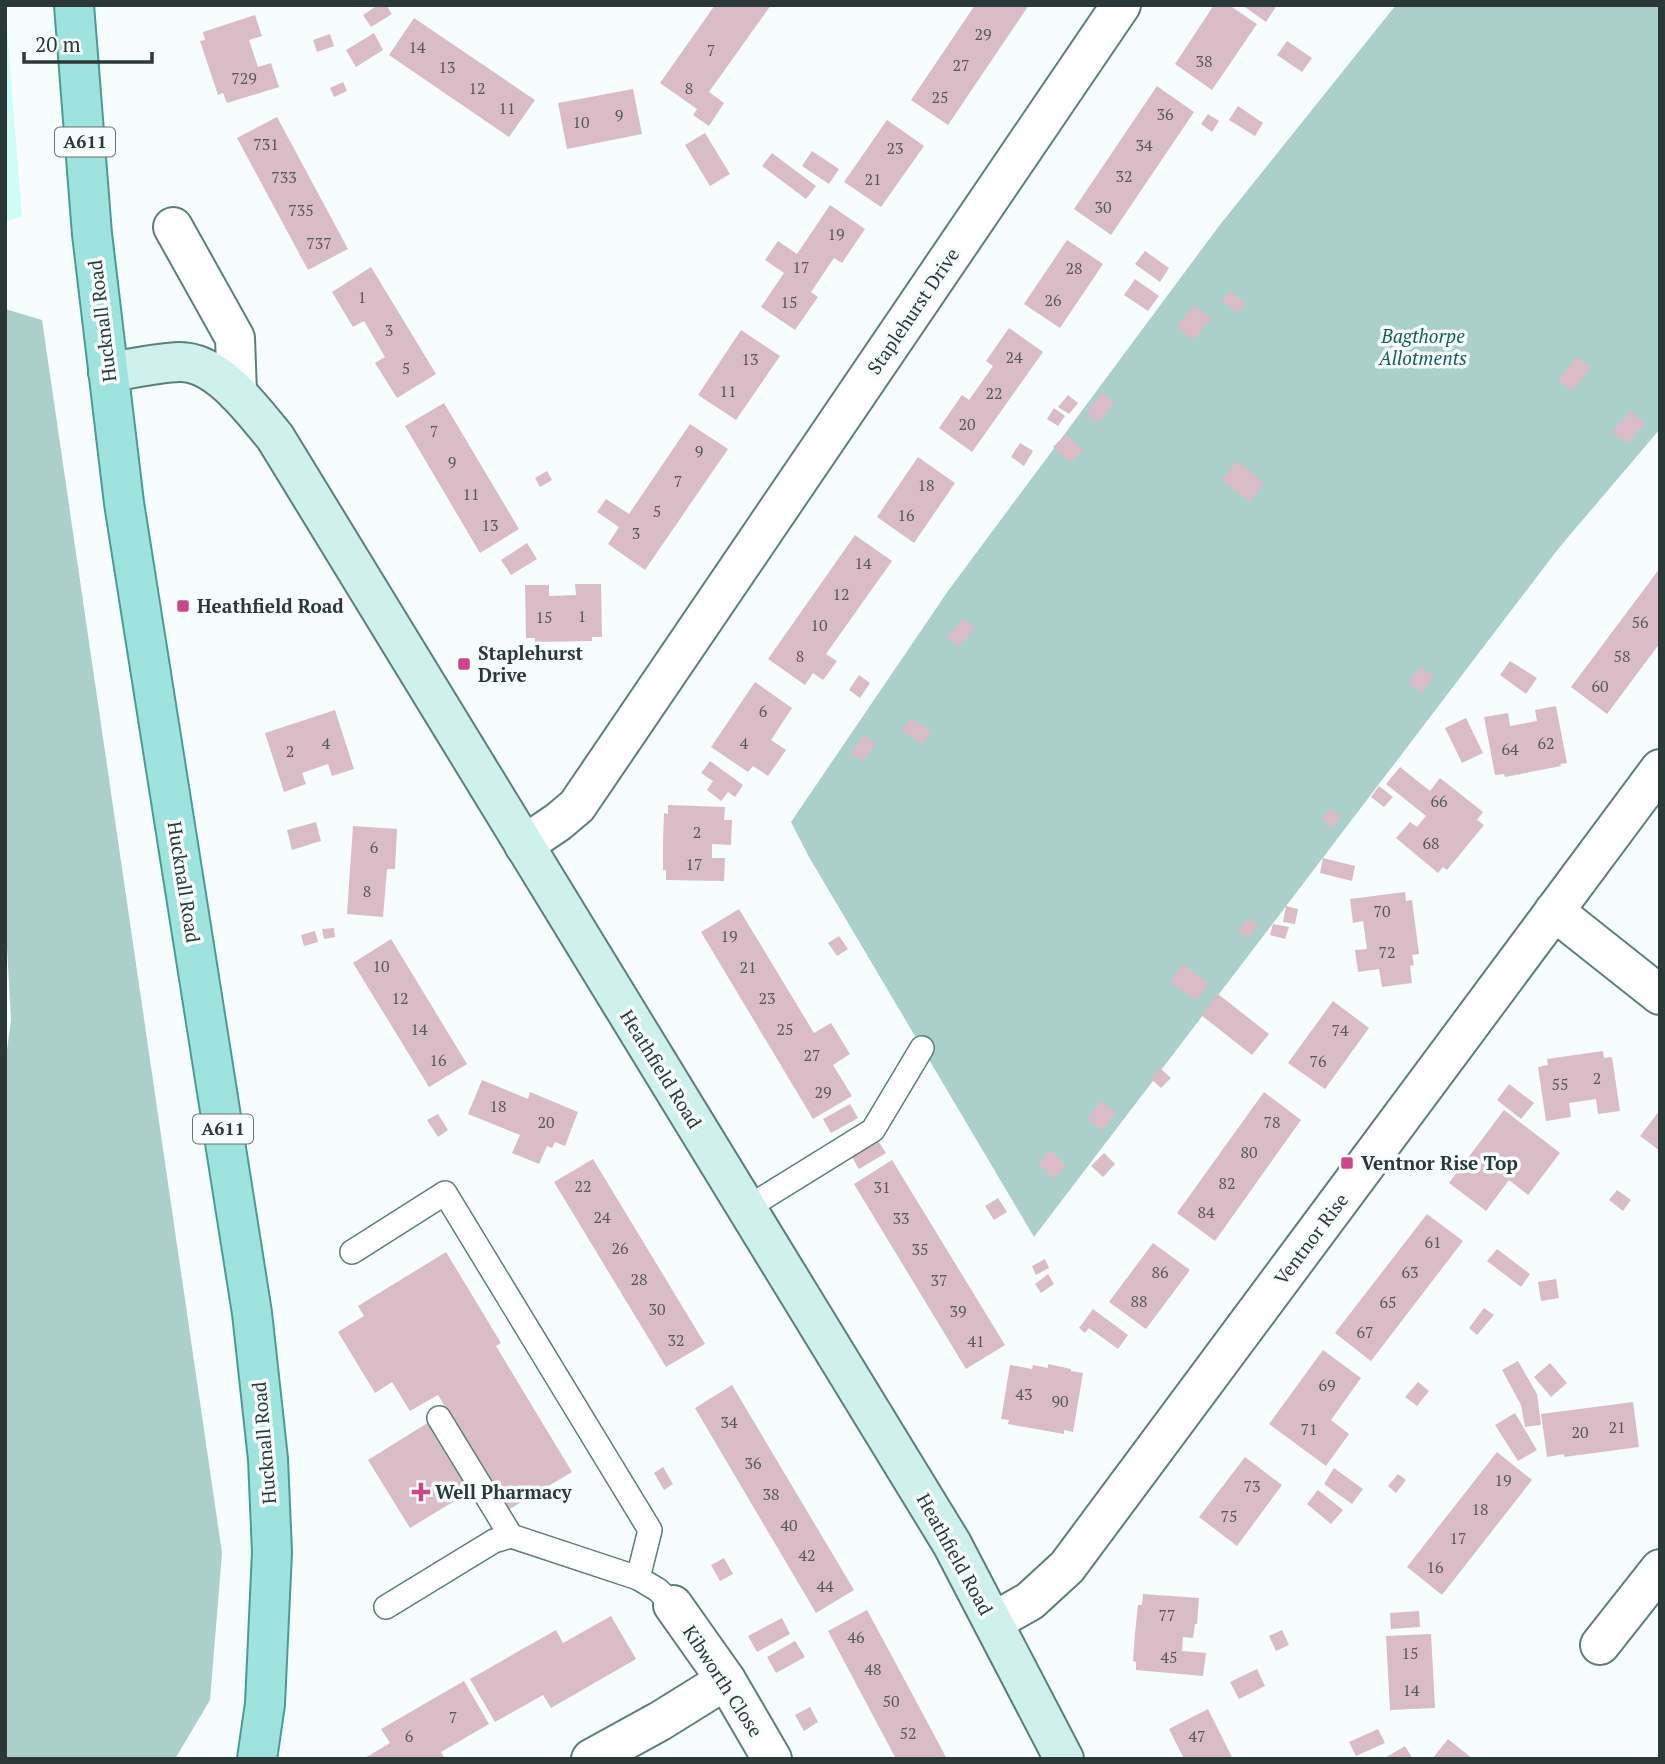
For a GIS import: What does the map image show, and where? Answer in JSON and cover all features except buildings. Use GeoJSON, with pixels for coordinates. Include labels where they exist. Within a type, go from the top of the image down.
{"type":"FeatureCollection","features":[{"type":"Feature","properties":{"kind":"main road","name":"Hucknall Road"},"geometry":{"type":"LineString","coordinates":[[74,5],[92,234],[124,503],[250,1300],[268,1459],[272,1552],[265,1704],[257,1759]]}},
{"type":"Feature","properties":{"kind":"main road","name":"Heathfield Road"},"geometry":{"type":"LineString","coordinates":[[108,372],[181,362],[207,368],[237,393],[275,437],[952,1544],[1064,1759]]}},
{"type":"Feature","properties":{"kind":"street","name":"Staplehurst Drive"},"geometry":{"type":"LineString","coordinates":[[524,845],[577,806],[1121,5]]}},
{"type":"Feature","properties":{"kind":"street"},"geometry":{"type":"LineString","coordinates":[[173,227],[235,338],[237,393]]}},
{"type":"Feature","properties":{"kind":"street","name":"Ventnor Rise"},"geometry":{"type":"LineString","coordinates":[[993,1622],[1030,1601],[1067,1567],[1660,769]]}},
{"type":"Feature","properties":{"kind":"street"},"geometry":{"type":"LineString","coordinates":[[1554,911],[1660,995]]}},
{"type":"Feature","properties":{"kind":"street"},"geometry":{"type":"LineString","coordinates":[[1600,1645],[1660,1569]]}},
{"type":"Feature","properties":{"kind":"street","name":"Kibworth Close"},"geometry":{"type":"LineString","coordinates":[[673,1605],[726,1680],[772,1759]]}},
{"type":"Feature","properties":{"kind":"street"},"geometry":{"type":"LineString","coordinates":[[592,1759],[726,1680]]}},
{"type":"Feature","properties":{"kind":"lane"},"geometry":{"type":"LineString","coordinates":[[747,1208],[873,1130],[922,1048]]}},
{"type":"Feature","properties":{"kind":"lane"},"geometry":{"type":"LineString","coordinates":[[352,1252],[445,1193],[650,1530],[638,1578]]}},
{"type":"Feature","properties":{"kind":"lane"},"geometry":{"type":"LineString","coordinates":[[439,1418],[511,1536]]}},
{"type":"Feature","properties":{"kind":"lane"},"geometry":{"type":"LineString","coordinates":[[386,1606],[494,1541],[511,1536],[638,1578],[658,1590],[673,1605]]}},
{"type":"Feature","properties":{"kind":"shaded area"},"geometry":{"type":"Polygon","coordinates":[[[5,5],[22,217],[5,221],[5,5]]]}},
{"type":"Feature","properties":{"kind":"green space","name":"Bagthorpe Allotments"},"geometry":{"type":"Polygon","coordinates":[[[1396,5],[1660,5],[1660,429],[1558,549],[1034,1237],[809,857],[791,822],[948,591],[1219,226],[1396,5]]]}},
{"type":"Feature","properties":{"kind":"green space"},"geometry":{"type":"Polygon","coordinates":[[[5,309],[42,320],[222,1553],[210,1700],[175,1759],[5,1759],[5,1065],[11,1020],[5,911],[5,309]]]}},
{"type":"Feature","properties":{"kind":"place","name":"Heathfield Road"},"geometry":{"type":"Point","coordinates":[183,606]}},
{"type":"Feature","properties":{"kind":"place","name":"Staplehurst Drive"},"geometry":{"type":"Point","coordinates":[464,664]}},
{"type":"Feature","properties":{"kind":"place","name":"Ventnor Rise Top"},"geometry":{"type":"Point","coordinates":[1347,1163]}},
{"type":"Feature","properties":{"kind":"place","name":"Well Pharmacy"},"geometry":{"type":"Point","coordinates":[421,1492]}}]}
